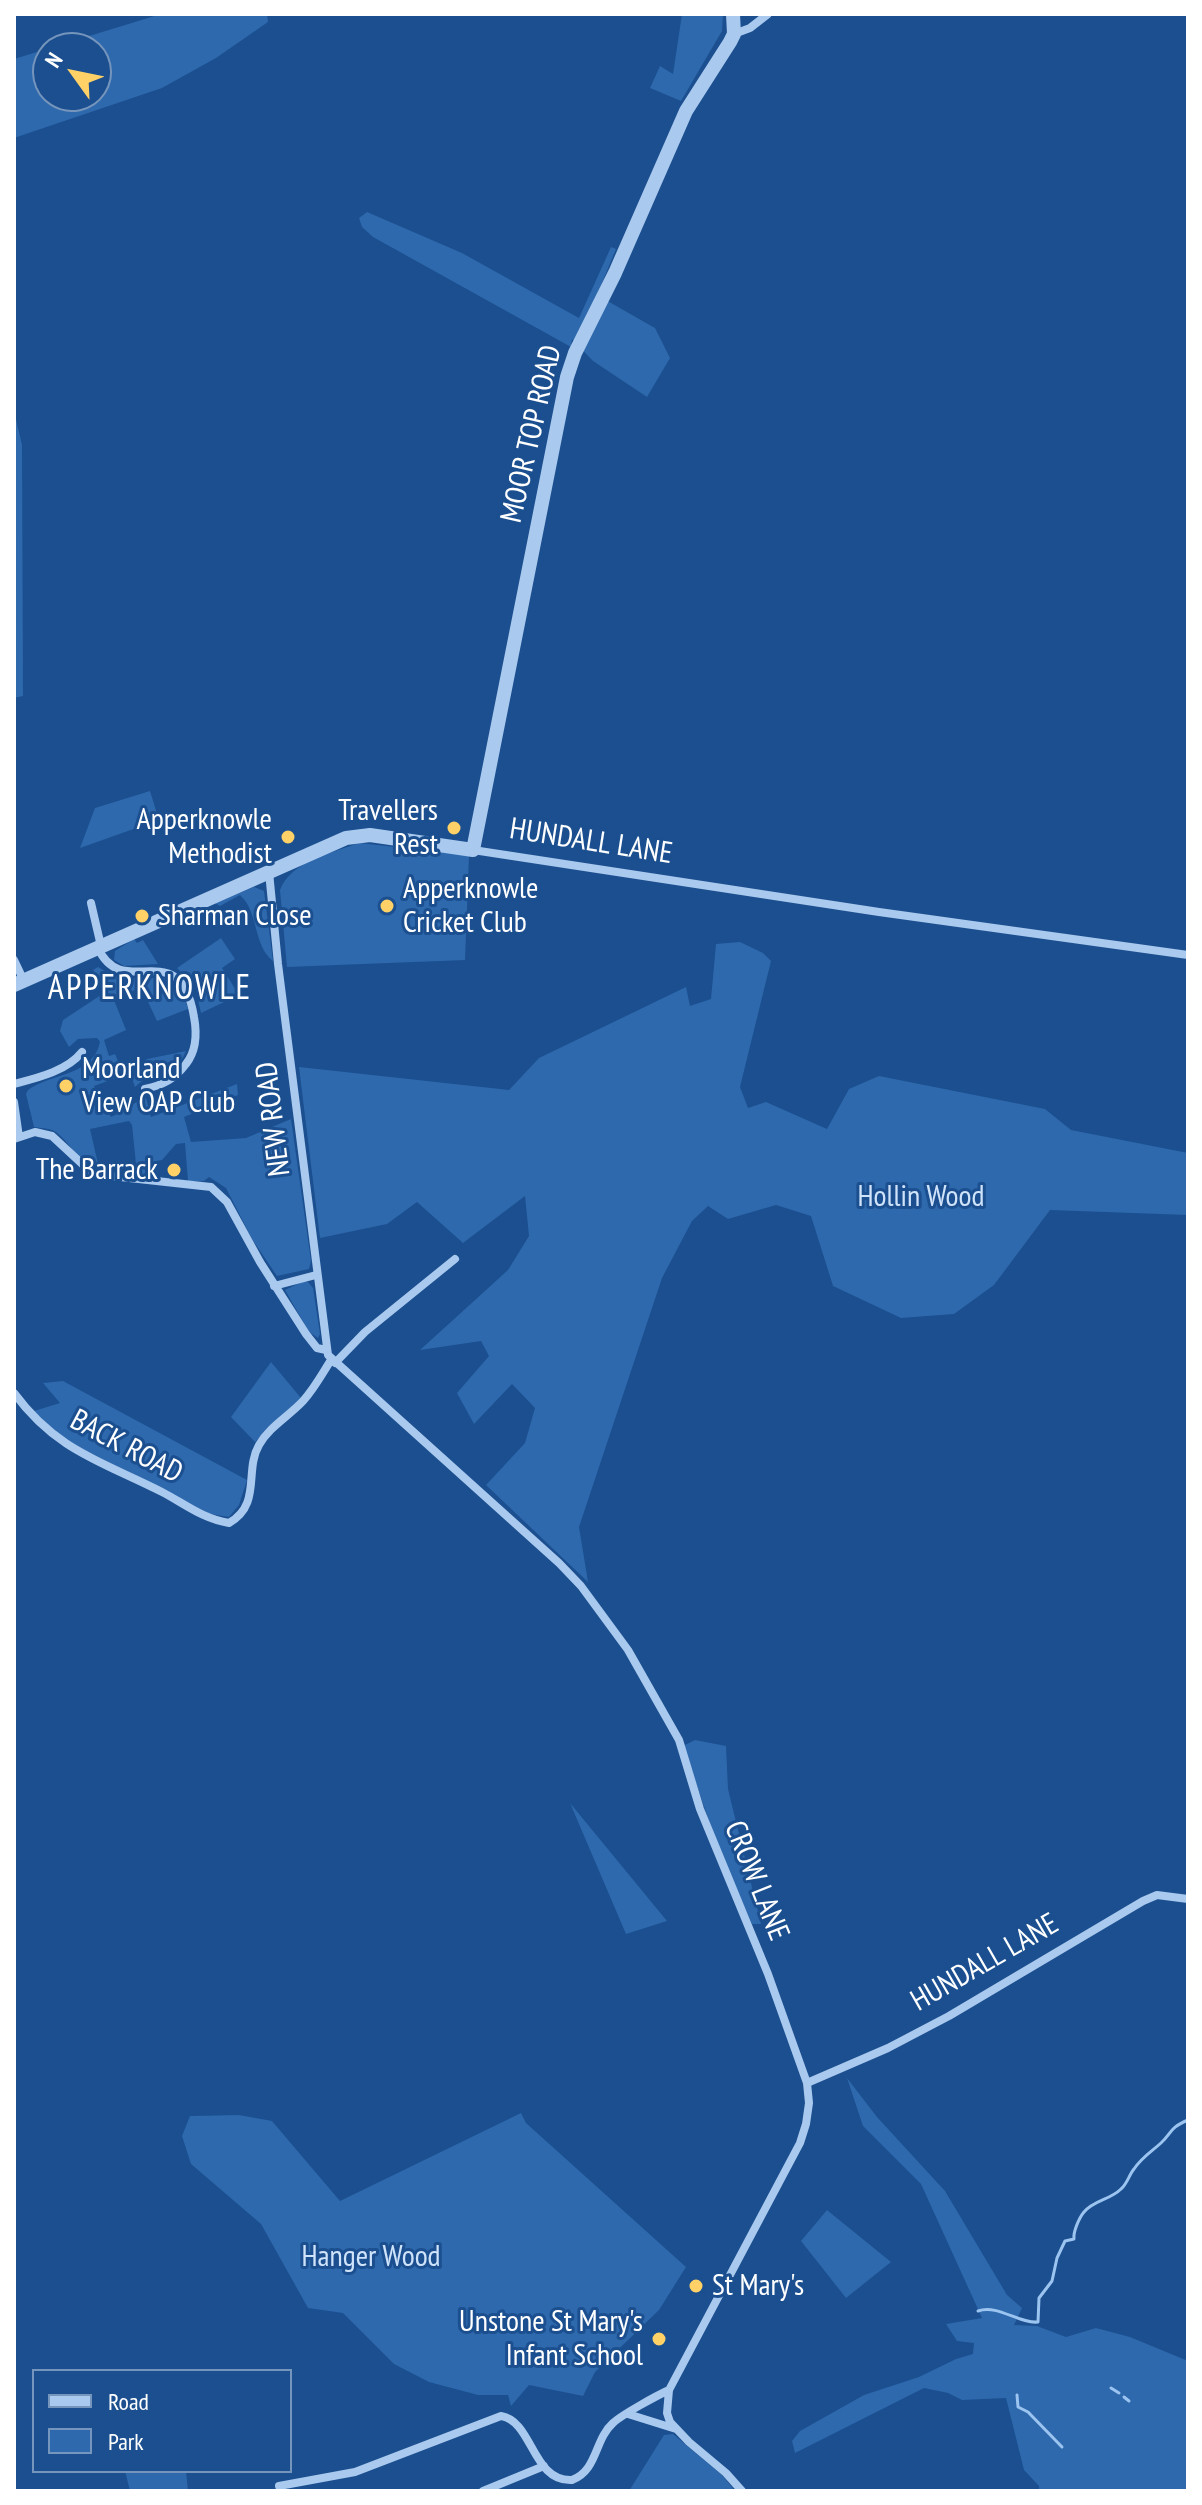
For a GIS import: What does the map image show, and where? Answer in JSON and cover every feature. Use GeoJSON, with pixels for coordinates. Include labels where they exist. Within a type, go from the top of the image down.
{"type":"FeatureCollection","features":[{"type":"Feature","properties":{"kind":"street"},"geometry":{"type":"LineString","coordinates":[[733,14],[734,34],[750,28],[768,14]]}},
{"type":"Feature","properties":{"kind":"street","name":"MOOR TOP ROAD"},"geometry":{"type":"LineString","coordinates":[[473,850],[567,377],[575,353],[615,273],[686,111],[734,34]]}},
{"type":"Feature","properties":{"kind":"street","name":"HUNDALL LANE"},"geometry":{"type":"LineString","coordinates":[[19,983],[346,838],[360,835],[1188,955]]}},
{"type":"Feature","properties":{"kind":"street","name":"NEW ROAD"},"geometry":{"type":"LineString","coordinates":[[269,872],[316,1275],[326,1350],[333,1362]]}},
{"type":"Feature","properties":{"kind":"street"},"geometry":{"type":"LineString","coordinates":[[91,903],[104,960],[115,969],[170,973],[183,982],[189,992],[196,1027],[191,1058],[173,1078],[150,1084]]}},
{"type":"Feature","properties":{"kind":"street"},"geometry":{"type":"LineString","coordinates":[[14,960],[19,983]]}},
{"type":"Feature","properties":{"kind":"street"},"geometry":{"type":"LineString","coordinates":[[14,1084],[65,1066],[82,1052]]}},
{"type":"Feature","properties":{"kind":"street"},"geometry":{"type":"LineString","coordinates":[[14,1102],[16,1138],[35,1132],[52,1136],[93,1174],[211,1187],[227,1202],[274,1286],[306,1334],[317,1348],[326,1350]]}},
{"type":"Feature","properties":{"kind":"street"},"geometry":{"type":"LineString","coordinates":[[333,1362],[455,1259]]}},
{"type":"Feature","properties":{"kind":"street"},"geometry":{"type":"LineString","coordinates":[[274,1286],[316,1275]]}},
{"type":"Feature","properties":{"kind":"street","name":"BACK ROAD"},"geometry":{"type":"LineString","coordinates":[[14,1393],[51,1435],[71,1448],[164,1493],[202,1516],[229,1523],[246,1506],[257,1448],[264,1437],[304,1400],[333,1362]]}},
{"type":"Feature","properties":{"kind":"street","name":"CROW LANE"},"geometry":{"type":"LineString","coordinates":[[333,1362],[559,1563],[581,1586],[628,1650],[679,1740],[700,1809],[768,1974],[807,2083],[809,2103],[800,2143],[669,2390]]}},
{"type":"Feature","properties":{"kind":"street","name":"HUNDALL LANE"},"geometry":{"type":"LineString","coordinates":[[807,2083],[888,2048],[949,2016],[1143,1901],[1157,1895],[1188,1899]]}},
{"type":"Feature","properties":{"kind":"street"},"geometry":{"type":"LineString","coordinates":[[279,2486],[355,2472],[501,2416],[515,2422],[544,2466],[555,2477],[563,2480],[582,2477],[613,2423],[669,2390]]}},
{"type":"Feature","properties":{"kind":"street"},"geometry":{"type":"LineString","coordinates":[[669,2390],[667,2413],[676,2429],[742,2491]]}},
{"type":"Feature","properties":{"kind":"street"},"geometry":{"type":"LineString","coordinates":[[628,2414],[676,2429]]}},
{"type":"Feature","properties":{"kind":"street"},"geometry":{"type":"LineString","coordinates":[[483,2491],[544,2466]]}},
{"type":"Feature","properties":{"kind":"green space"},"geometry":{"type":"Polygon","coordinates":[[[161,14],[267,14],[268,22],[216,58],[162,88],[112,105],[112,32],[102,32],[161,14]]]}},
{"type":"Feature","properties":{"kind":"green space"},"geometry":{"type":"Polygon","coordinates":[[[682,14],[723,14],[722,31],[681,101],[650,88],[660,66],[673,74],[682,14]]]}},
{"type":"Feature","properties":{"kind":"green space"},"geometry":{"type":"Polygon","coordinates":[[[32,54],[32,112],[91,112],[14,138],[14,59],[32,54]]]}},
{"type":"Feature","properties":{"kind":"green space"},"geometry":{"type":"Polygon","coordinates":[[[367,212],[462,253],[579,318],[611,247],[616,249],[597,295],[655,328],[670,358],[647,397],[593,361],[572,339],[571,347],[373,237],[362,227],[359,218],[367,212]]]}},
{"type":"Feature","properties":{"kind":"green space"},"geometry":{"type":"Polygon","coordinates":[[[16,419],[22,445],[23,696],[14,698],[16,419]]]}},
{"type":"Feature","properties":{"kind":"green space"},"geometry":{"type":"Polygon","coordinates":[[[150,791],[159,820],[80,848],[95,808],[150,791]]]}},
{"type":"Feature","properties":{"kind":"green space","name":"Apperknowle Cricket Club"},"geometry":{"type":"Polygon","coordinates":[[[359,843],[469,855],[465,960],[287,967],[280,890],[285,880],[314,859],[359,843]]]}},
{"type":"Feature","properties":{"kind":"green space"},"geometry":{"type":"Polygon","coordinates":[[[254,887],[264,891],[273,961],[262,947],[250,910],[240,895],[220,906],[215,903],[254,887]]]}},
{"type":"Feature","properties":{"kind":"green space"},"geometry":{"type":"Polygon","coordinates":[[[221,938],[235,959],[222,968],[239,995],[201,1013],[195,986],[177,968],[221,938]]]}},
{"type":"Feature","properties":{"kind":"green space"},"geometry":{"type":"Polygon","coordinates":[[[134,939],[137,943],[143,940],[158,964],[124,966],[114,960],[115,951],[134,939]]]}},
{"type":"Feature","properties":{"kind":"green space","name":"Hollin Wood"},"geometry":{"type":"Polygon","coordinates":[[[740,942],[763,953],[771,961],[740,1087],[748,1108],[766,1102],[827,1129],[849,1089],[879,1076],[1045,1109],[1071,1130],[1188,1153],[1188,1215],[1050,1210],[994,1285],[954,1314],[901,1318],[833,1286],[811,1216],[776,1205],[728,1219],[708,1206],[692,1221],[662,1278],[579,1527],[588,1582],[486,1485],[525,1443],[535,1408],[512,1384],[474,1424],[457,1393],[489,1356],[481,1341],[420,1350],[508,1270],[529,1236],[525,1196],[463,1243],[417,1202],[387,1224],[320,1238],[299,1067],[509,1090],[539,1058],[686,987],[690,1006],[711,999],[716,944],[740,942]]]}},
{"type":"Feature","properties":{"kind":"green space"},"geometry":{"type":"Polygon","coordinates":[[[98,967],[120,977],[159,978],[173,982],[188,1009],[157,1021],[141,987],[114,1000],[126,1030],[104,1040],[109,1056],[115,1054],[124,1075],[94,1086],[99,1100],[103,1099],[111,1117],[146,1098],[151,1117],[237,1084],[238,1095],[184,1117],[191,1142],[246,1138],[291,1119],[311,1261],[309,1269],[277,1276],[252,1239],[226,1188],[209,1177],[204,1181],[188,1181],[185,1143],[176,1144],[162,1160],[156,1161],[158,1178],[137,1174],[129,1121],[90,1129],[99,1168],[86,1164],[54,1131],[34,1127],[26,1094],[28,1090],[80,1068],[96,1053],[100,1042],[97,1038],[78,1039],[69,1047],[60,1031],[63,1020],[107,991],[93,970],[98,967]]]}},
{"type":"Feature","properties":{"kind":"green space"},"geometry":{"type":"Polygon","coordinates":[[[186,1051],[176,1067],[151,1073],[135,1087],[130,1073],[147,1059],[186,1051]]]}},
{"type":"Feature","properties":{"kind":"green space"},"geometry":{"type":"Polygon","coordinates":[[[304,1281],[313,1288],[318,1338],[309,1332],[285,1290],[304,1281]]]}},
{"type":"Feature","properties":{"kind":"green space"},"geometry":{"type":"Polygon","coordinates":[[[271,1362],[301,1398],[255,1442],[231,1417],[271,1362]]]}},
{"type":"Feature","properties":{"kind":"green space"},"geometry":{"type":"Polygon","coordinates":[[[63,1381],[247,1480],[239,1505],[229,1517],[210,1514],[63,1439],[34,1411],[60,1403],[43,1383],[63,1381]]]}},
{"type":"Feature","properties":{"kind":"green space"},"geometry":{"type":"Polygon","coordinates":[[[695,1740],[726,1746],[728,1789],[761,1924],[752,1924],[721,1855],[683,1746],[695,1740]]]}},
{"type":"Feature","properties":{"kind":"green space"},"geometry":{"type":"Polygon","coordinates":[[[570,1803],[667,1921],[626,1934],[570,1803]]]}},
{"type":"Feature","properties":{"kind":"green space"},"geometry":{"type":"Polygon","coordinates":[[[847,2078],[877,2117],[945,2191],[1007,2295],[1022,2308],[1014,2325],[1037,2326],[1066,2337],[1096,2328],[1130,2337],[1188,2361],[1188,2491],[1039,2491],[1039,2486],[1024,2470],[1006,2398],[962,2400],[948,2393],[924,2388],[795,2453],[792,2441],[800,2431],[864,2395],[919,2377],[973,2354],[974,2343],[957,2341],[946,2324],[982,2318],[921,2184],[863,2126],[847,2078]]]}},
{"type":"Feature","properties":{"kind":"green space","name":"Hanger Wood"},"geometry":{"type":"Polygon","coordinates":[[[521,2113],[526,2123],[686,2267],[659,2310],[595,2372],[583,2396],[529,2385],[511,2406],[508,2395],[478,2395],[429,2382],[394,2364],[343,2313],[308,2308],[261,2224],[191,2164],[182,2136],[190,2116],[239,2115],[272,2121],[340,2201],[521,2113]]]}},
{"type":"Feature","properties":{"kind":"green space"},"geometry":{"type":"Polygon","coordinates":[[[827,2210],[891,2262],[846,2298],[801,2241],[827,2210]]]}},
{"type":"Feature","properties":{"kind":"green space"},"geometry":{"type":"Polygon","coordinates":[[[673,2434],[722,2475],[735,2491],[629,2491],[664,2435],[673,2434]]]}},
{"type":"Feature","properties":{"kind":"green space"},"geometry":{"type":"Polygon","coordinates":[[[126,2473],[186,2473],[188,2491],[130,2491],[126,2473]]]}},
{"type":"Feature","properties":{"kind":"waterway"},"geometry":{"type":"LineString","coordinates":[[978,2311],[993,2310],[1038,2322],[1039,2298],[1052,2281],[1065,2241],[1074,2239],[1084,2212],[1121,2189],[1140,2161],[1174,2128],[1188,2120]]}},
{"type":"Feature","properties":{"kind":"waterway"},"geometry":{"type":"LineString","coordinates":[[1111,2388],[1119,2393]]}},
{"type":"Feature","properties":{"kind":"waterway"},"geometry":{"type":"LineString","coordinates":[[1017,2395],[1018,2407],[1028,2412],[1062,2447]]}},
{"type":"Feature","properties":{"kind":"waterway"},"geometry":{"type":"LineString","coordinates":[[1124,2397],[1129,2401]]}},
{"type":"Feature","properties":{"kind":"place","name":"Travellers Rest"},"geometry":{"type":"Point","coordinates":[454,828]}},
{"type":"Feature","properties":{"kind":"place","name":"Apperknowle Methodist"},"geometry":{"type":"Point","coordinates":[288,837]}},
{"type":"Feature","properties":{"kind":"place","name":"Apperknowle Cricket Club"},"geometry":{"type":"Point","coordinates":[387,906]}},
{"type":"Feature","properties":{"kind":"place","name":"Sharman Close"},"geometry":{"type":"Point","coordinates":[142,916]}},
{"type":"Feature","properties":{"kind":"place","name":"Moorland View OAP Club"},"geometry":{"type":"Point","coordinates":[66,1086]}},
{"type":"Feature","properties":{"kind":"place","name":"The Barrack"},"geometry":{"type":"Point","coordinates":[174,1170]}},
{"type":"Feature","properties":{"kind":"place","name":"St Mary's"},"geometry":{"type":"Point","coordinates":[696,2286]}},
{"type":"Feature","properties":{"kind":"place","name":"Unstone St Mary's Infant School"},"geometry":{"type":"Point","coordinates":[659,2339]}},
{"type":"Feature","properties":{"kind":"district","name":"APPERKNOWLE"},"geometry":{"type":"Point","coordinates":[150,989]}}]}
